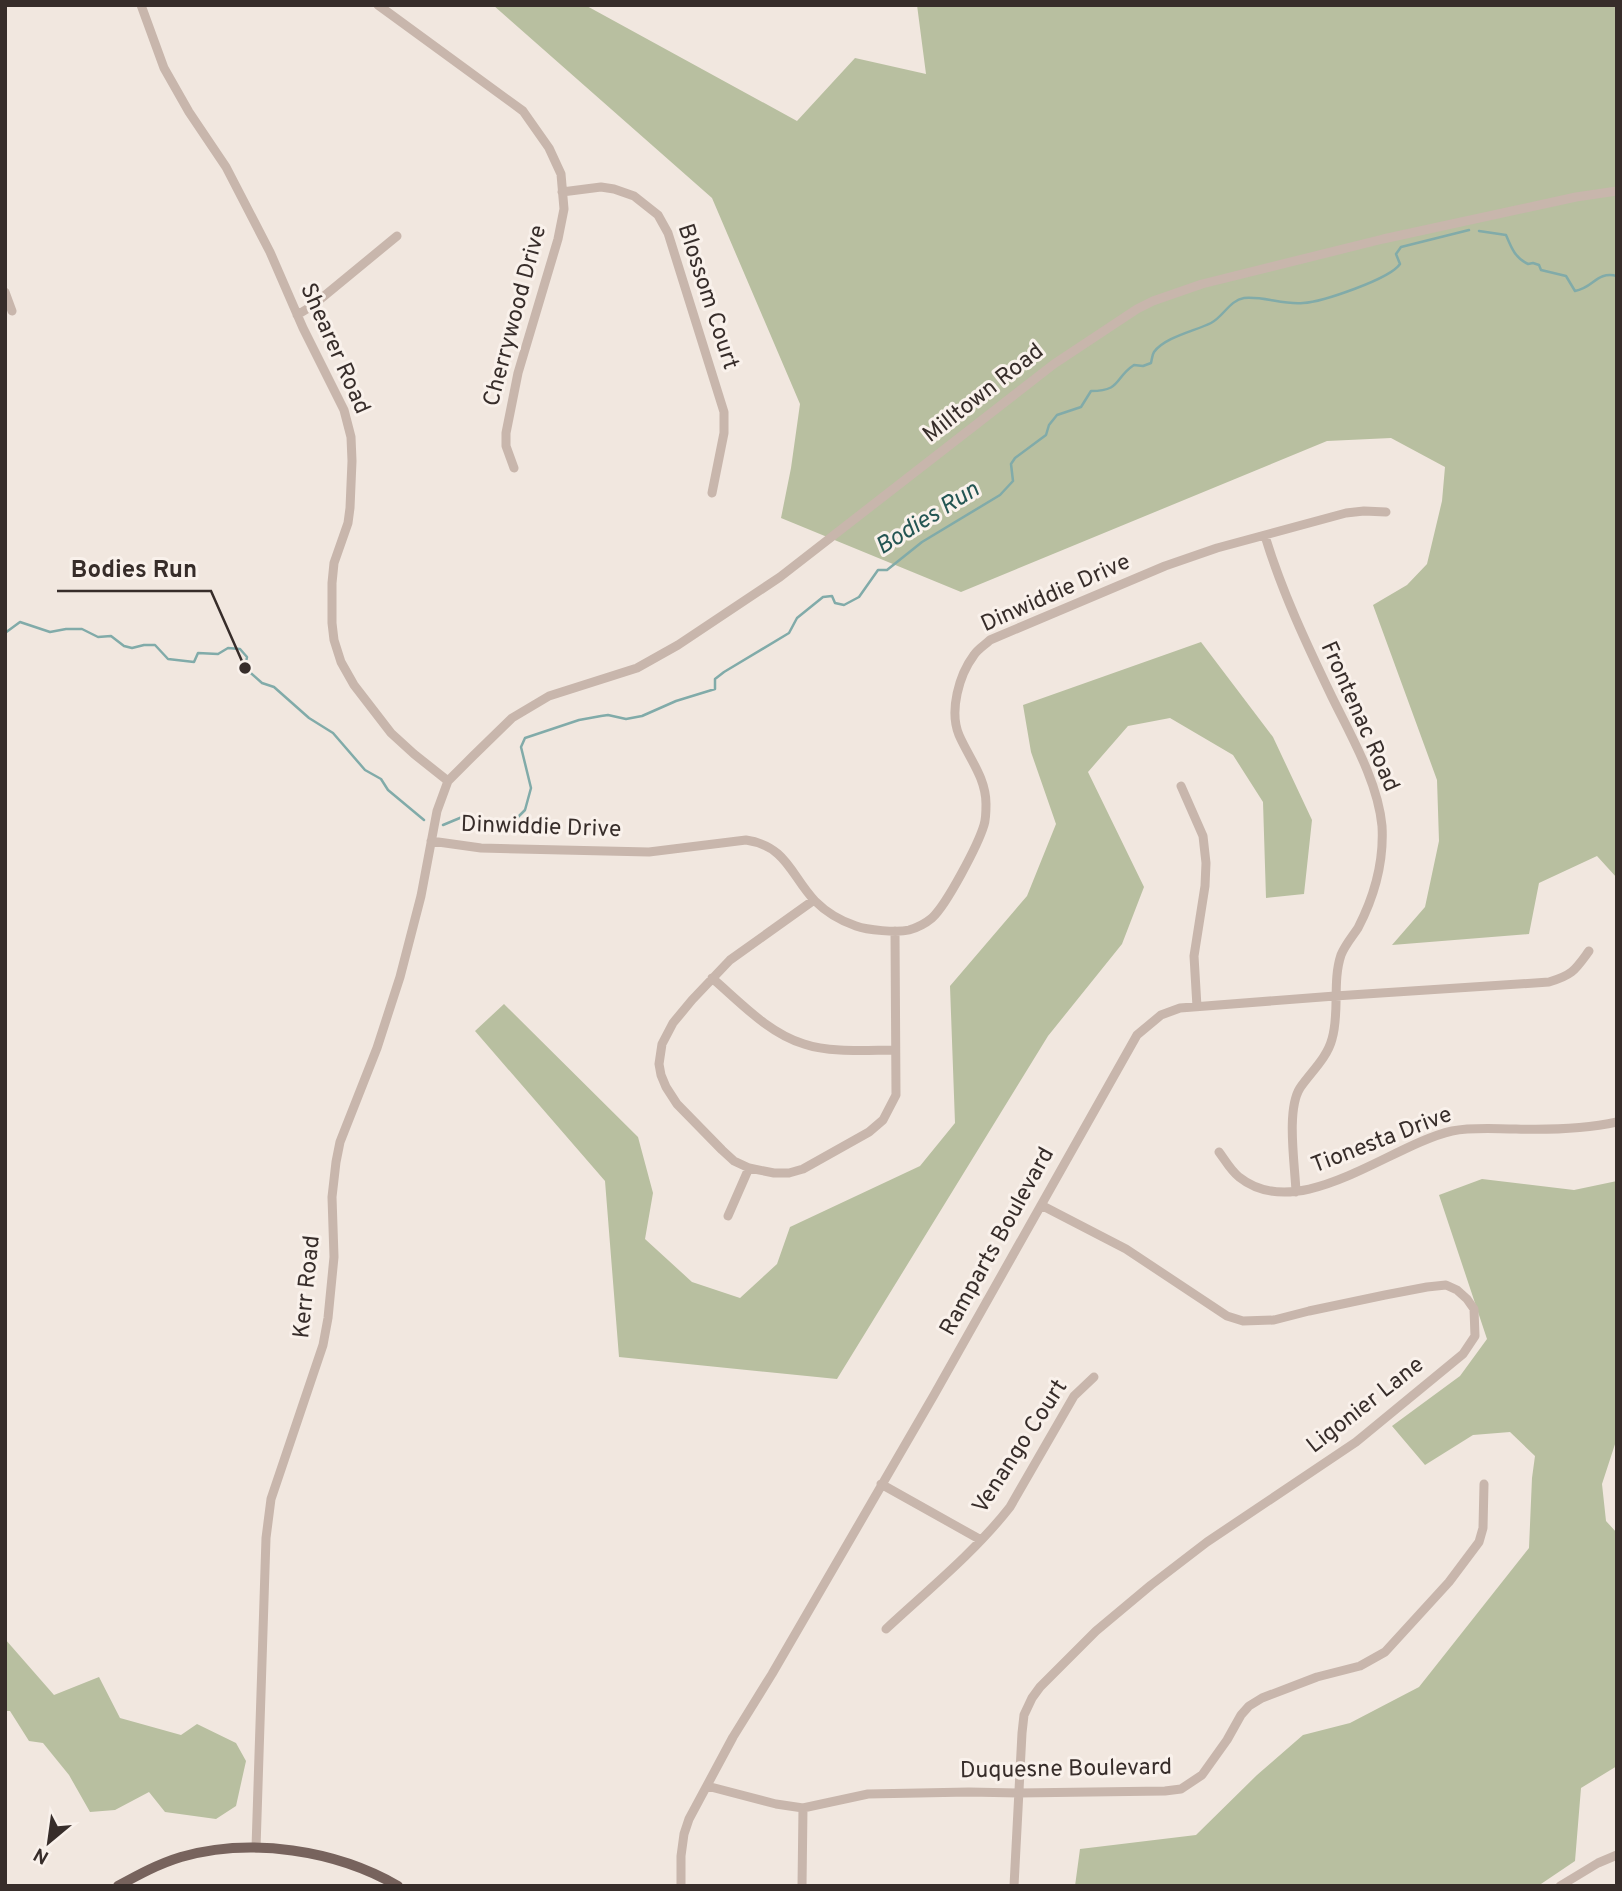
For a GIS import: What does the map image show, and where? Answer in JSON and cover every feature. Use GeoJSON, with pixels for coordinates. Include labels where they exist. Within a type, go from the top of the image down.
{"type":"FeatureCollection","features":[{"type":"Feature","properties":{"kind":"main road"},"geometry":{"type":"LineString","coordinates":[[118,1886],[152,1867],[184,1857],[256,1848],[304,1852],[329,1858],[362,1868],[398,1886]]}},
{"type":"Feature","properties":{"kind":"street","name":"Shearer Road"},"geometry":{"type":"LineString","coordinates":[[141,5],[164,68],[189,112],[226,167],[270,252],[344,410],[351,433],[348,522],[334,564],[332,583],[332,623],[341,662],[354,685],[391,733],[448,781]]}},
{"type":"Feature","properties":{"kind":"street","name":"Cherrywood Drive"},"geometry":{"type":"LineString","coordinates":[[378,5],[523,111],[549,148],[561,174],[564,209],[558,239],[518,373],[506,433],[506,446],[514,468]]}},
{"type":"Feature","properties":{"kind":"street","name":"Blossom Court"},"geometry":{"type":"LineString","coordinates":[[562,192],[601,187],[634,196],[659,215],[668,233],[724,412],[724,433],[712,493]]}},
{"type":"Feature","properties":{"kind":"street","name":"Milltown Road"},"geometry":{"type":"LineString","coordinates":[[448,781],[512,718],[548,696],[637,668],[678,645],[780,577],[1054,364],[1137,309],[1202,284],[1383,239],[1576,197],[1617,191]]}},
{"type":"Feature","properties":{"kind":"street"},"geometry":{"type":"LineString","coordinates":[[297,314],[312,306],[397,236]]}},
{"type":"Feature","properties":{"kind":"street"},"geometry":{"type":"LineString","coordinates":[[5,292],[12,311]]}},
{"type":"Feature","properties":{"kind":"street","name":"Dinwiddie Drive"},"geometry":{"type":"LineString","coordinates":[[431,841],[481,848],[649,852],[746,840],[758,842],[778,853],[814,900],[832,915],[857,926],[908,931],[932,918],[945,902],[979,841],[985,822],[986,801],[982,779],[958,732],[955,708],[957,689],[975,653],[990,640],[1166,566],[1217,548],[1346,513],[1385,512]]}},
{"type":"Feature","properties":{"kind":"street","name":"Frontenac Road"},"geometry":{"type":"LineString","coordinates":[[1265,536],[1301,632],[1362,760],[1376,796],[1382,825],[1381,858],[1376,884],[1357,929],[1340,957],[1333,1038],[1293,1103],[1296,1192]]}},
{"type":"Feature","properties":{"kind":"street","name":"Kerr Road"},"geometry":{"type":"LineString","coordinates":[[256,1848],[266,1538],[271,1499],[323,1345],[333,1262],[332,1197],[340,1142],[377,1048],[400,977],[421,896],[437,811],[448,781]]}},
{"type":"Feature","properties":{"kind":"street"},"geometry":{"type":"LineString","coordinates":[[1181,786],[1203,836],[1206,863],[1194,956],[1197,1007]]}},
{"type":"Feature","properties":{"kind":"street"},"geometry":{"type":"LineString","coordinates":[[814,900],[730,960],[673,1023],[662,1044],[659,1064],[666,1087],[686,1113],[722,1150],[734,1161],[749,1168],[774,1173],[796,1171],[869,1132],[883,1120],[896,1095],[895,931]]}},
{"type":"Feature","properties":{"kind":"street","name":"Ramparts Boulevard"},"geometry":{"type":"LineString","coordinates":[[681,1886],[681,1856],[689,1819],[733,1737],[934,1395],[1137,1035],[1161,1015],[1180,1009],[1549,982],[1573,972],[1589,951]]}},
{"type":"Feature","properties":{"kind":"street"},"geometry":{"type":"LineString","coordinates":[[712,978],[756,1017],[783,1036],[806,1045],[829,1048],[895,1050]]}},
{"type":"Feature","properties":{"kind":"street","name":"Tionesta Drive"},"geometry":{"type":"LineString","coordinates":[[1219,1152],[1238,1177],[1262,1190],[1296,1192],[1318,1188],[1450,1132],[1470,1129],[1554,1130],[1617,1122]]}},
{"type":"Feature","properties":{"kind":"street"},"geometry":{"type":"LineString","coordinates":[[728,1216],[749,1168]]}},
{"type":"Feature","properties":{"kind":"street","name":"Ligonier Lane"},"geometry":{"type":"LineString","coordinates":[[1014,1886],[1024,1714],[1040,1686],[1096,1630],[1170,1570],[1356,1442],[1463,1354],[1475,1336],[1474,1309],[1457,1290],[1446,1285],[1385,1295],[1274,1320],[1243,1321],[1227,1316],[1126,1249],[1041,1205]]}},
{"type":"Feature","properties":{"kind":"street","name":"Venango Court"},"geometry":{"type":"LineString","coordinates":[[886,1629],[948,1574],[1010,1507],[1074,1396],[1094,1377]]}},
{"type":"Feature","properties":{"kind":"street","name":"Venango Court"},"geometry":{"type":"LineString","coordinates":[[881,1484],[981,1539]]}},
{"type":"Feature","properties":{"kind":"street","name":"Duquesne Boulevard"},"geometry":{"type":"LineString","coordinates":[[707,1786],[776,1804],[803,1808],[869,1794],[1181,1789],[1209,1767],[1241,1715],[1250,1706],[1262,1698],[1317,1677],[1370,1662],[1385,1652],[1448,1582],[1479,1542],[1483,1528],[1484,1484]]}},
{"type":"Feature","properties":{"kind":"street"},"geometry":{"type":"LineString","coordinates":[[802,1886],[803,1808]]}},
{"type":"Feature","properties":{"kind":"street"},"geometry":{"type":"LineString","coordinates":[[1560,1886],[1617,1855]]}},
{"type":"Feature","properties":{"kind":"green space"},"geometry":{"type":"Polygon","coordinates":[[[493,5],[585,5],[797,121],[855,58],[926,74],[917,5],[1617,5],[1617,878],[1597,856],[1539,883],[1529,934],[1392,945],[1425,907],[1439,841],[1437,780],[1373,605],[1407,585],[1427,564],[1442,501],[1445,467],[1391,438],[1327,441],[961,592],[781,518],[800,404],[712,198],[493,5]]]}},
{"type":"Feature","properties":{"kind":"green space"},"geometry":{"type":"Polygon","coordinates":[[[1201,642],[1273,737],[1312,820],[1304,894],[1266,898],[1263,802],[1233,755],[1170,718],[1128,726],[1088,772],[1144,887],[1122,944],[1048,1036],[837,1379],[619,1357],[605,1181],[475,1031],[504,1004],[638,1137],[653,1193],[645,1239],[692,1282],[740,1298],[777,1264],[790,1227],[920,1166],[955,1123],[950,986],[1027,896],[1056,824],[1031,752],[1023,705],[1201,642]]]}},
{"type":"Feature","properties":{"kind":"green space"},"geometry":{"type":"Polygon","coordinates":[[[1482,1179],[1574,1190],[1617,1181],[1617,1438],[1602,1484],[1606,1521],[1617,1533],[1617,1766],[1581,1788],[1575,1861],[1538,1886],[1075,1886],[1080,1849],[1196,1835],[1257,1775],[1303,1735],[1350,1723],[1419,1687],[1529,1548],[1535,1456],[1510,1432],[1473,1435],[1425,1465],[1392,1426],[1460,1376],[1487,1339],[1439,1195],[1482,1179]]]}},
{"type":"Feature","properties":{"kind":"green space"},"geometry":{"type":"Polygon","coordinates":[[[5,1639],[54,1695],[99,1677],[120,1718],[181,1735],[197,1724],[236,1743],[246,1761],[236,1806],[216,1819],[165,1812],[149,1792],[115,1810],[90,1812],[69,1775],[43,1743],[29,1741],[10,1711],[5,1711],[5,1639]]]}},
{"type":"Feature","properties":{"kind":"waterway","name":"Bodies Run"},"geometry":{"type":"LineString","coordinates":[[443,825],[467,815],[487,831],[508,827],[525,810],[531,788],[521,747],[525,738],[579,720],[608,715],[626,719],[642,716],[676,701],[715,689],[715,679],[789,633],[797,618],[823,597],[832,596],[835,603],[844,605],[859,597],[878,570],[887,570],[922,542],[1000,495],[1013,481],[1011,464],[1015,458],[1046,435],[1049,425],[1057,415],[1081,407],[1091,391],[1113,386],[1134,365],[1151,363],[1153,353],[1159,347],[1173,338],[1211,323],[1239,299],[1303,303],[1339,294],[1370,283],[1394,270],[1400,264],[1396,254],[1401,247],[1469,230]]}},
{"type":"Feature","properties":{"kind":"waterway","name":"Bodies Run"},"geometry":{"type":"LineString","coordinates":[[1479,231],[1506,235],[1520,259],[1528,264],[1539,265],[1541,270],[1566,276],[1575,291],[1604,276],[1617,276]]}},
{"type":"Feature","properties":{"kind":"waterway","name":"Bodies Run"},"geometry":{"type":"LineString","coordinates":[[5,633],[20,622],[50,632],[82,629],[98,637],[111,636],[124,646],[132,648],[155,645],[168,659],[194,662],[198,653],[218,654],[228,648],[240,649],[247,657],[245,668],[262,683],[274,687],[309,718],[333,733],[365,770],[381,779],[388,790],[424,820]]}},
{"type":"Feature","properties":{"kind":"place","name":"Bodies Run"},"geometry":{"type":"Point","coordinates":[245,668]}}]}
